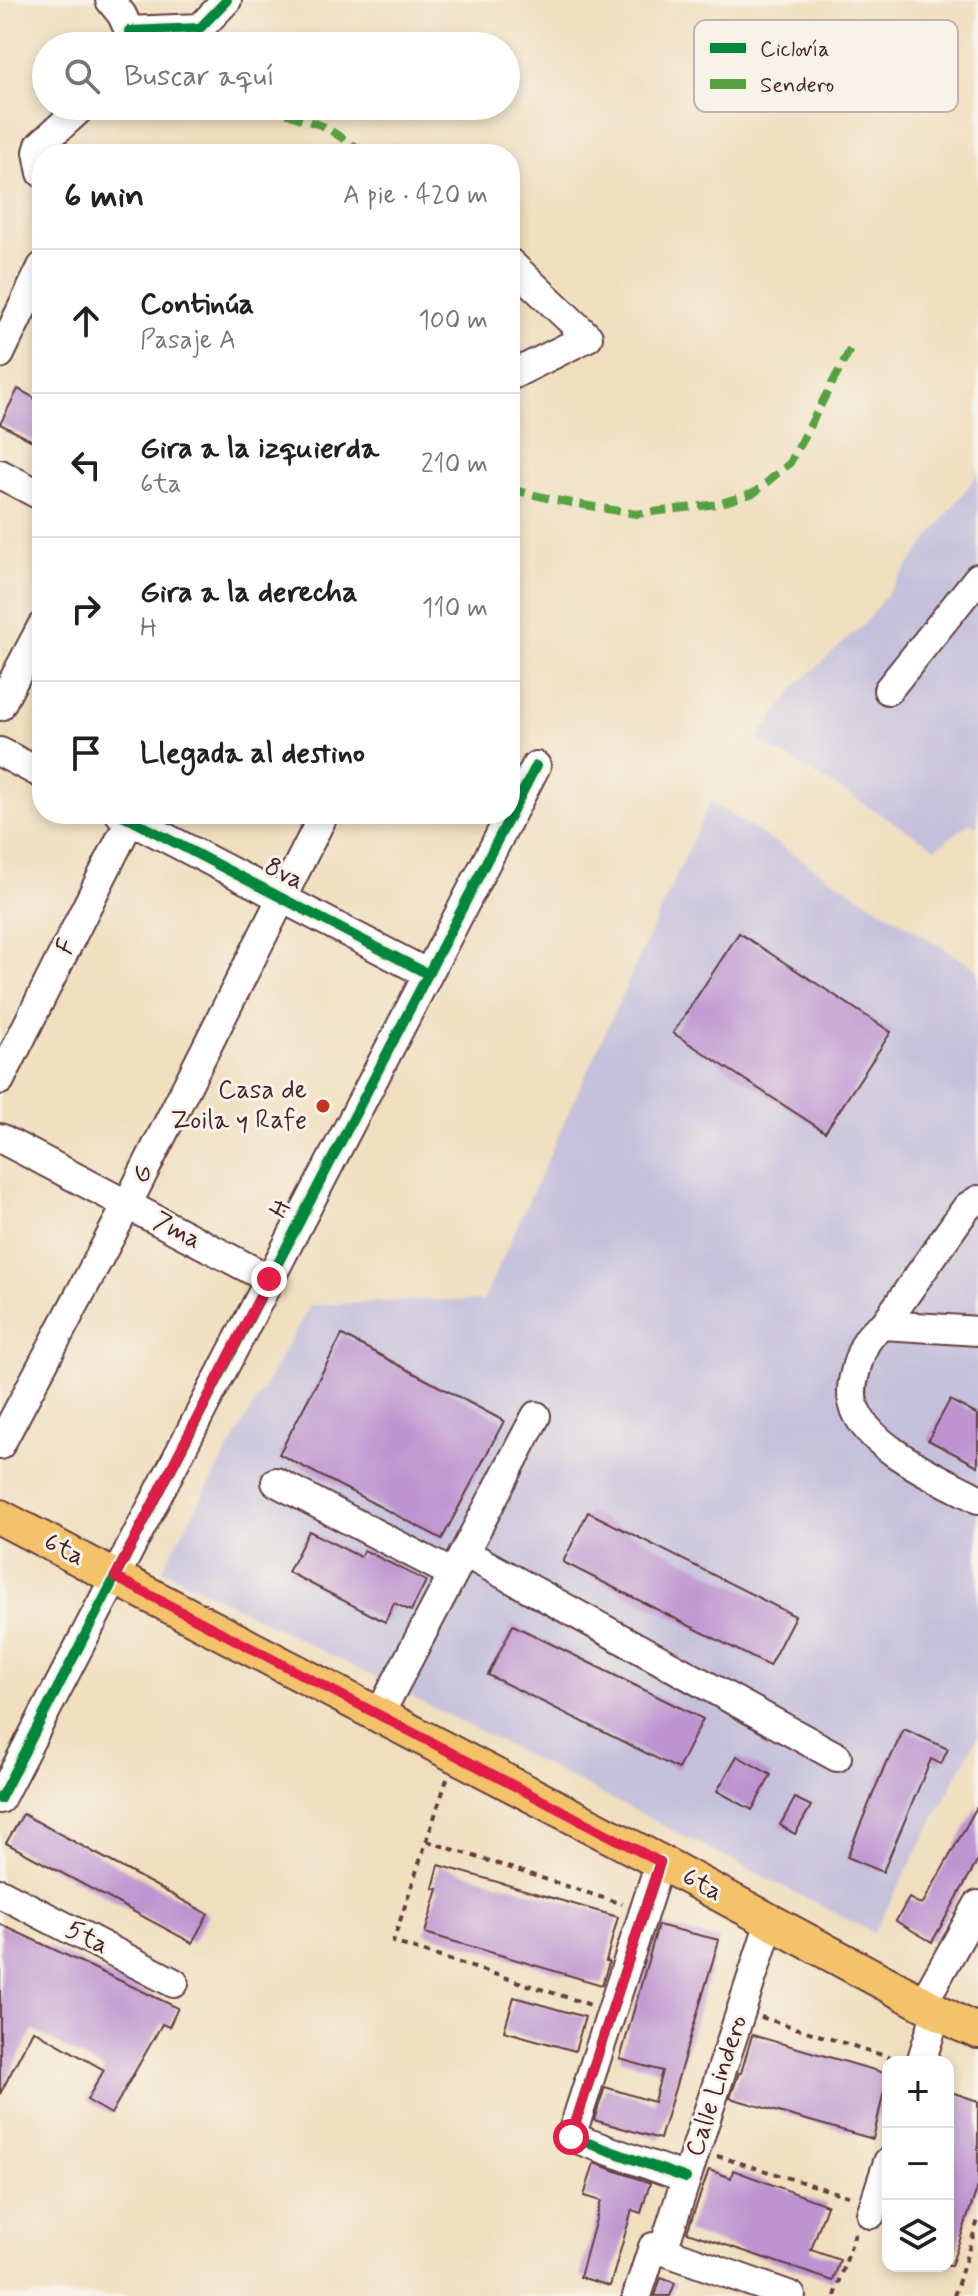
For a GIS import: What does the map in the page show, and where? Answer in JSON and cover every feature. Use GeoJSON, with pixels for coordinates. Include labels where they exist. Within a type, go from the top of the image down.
{"type":"FeatureCollection","features":[{"type":"Feature","properties":{"kind":"main road","name":"6ta"},"geometry":{"type":"LineString","coordinates":[[0,1517],[978,2031]]}},
{"type":"Feature","properties":{"kind":"street"},"geometry":{"type":"LineString","coordinates":[[110,0],[122,15],[126,32]]}},
{"type":"Feature","properties":{"kind":"street"},"geometry":{"type":"LineString","coordinates":[[174,32],[200,28],[227,0]]}},
{"type":"Feature","properties":{"kind":"street"},"geometry":{"type":"LineString","coordinates":[[41,144],[68,120]]}},
{"type":"Feature","properties":{"kind":"street"},"geometry":{"type":"LineString","coordinates":[[520,272],[588,337],[520,371]]}},
{"type":"Feature","properties":{"kind":"street"},"geometry":{"type":"LineString","coordinates":[[0,354],[32,288]]}},
{"type":"Feature","properties":{"kind":"street"},"geometry":{"type":"LineString","coordinates":[[0,474],[32,491]]}},
{"type":"Feature","properties":{"kind":"street"},"geometry":{"type":"LineString","coordinates":[[888,690],[978,578]]}},
{"type":"Feature","properties":{"kind":"street"},"geometry":{"type":"LineString","coordinates":[[0,706],[32,645]]}},
{"type":"Feature","properties":{"kind":"street"},"geometry":{"type":"LineString","coordinates":[[0,752],[32,769]]}},
{"type":"Feature","properties":{"kind":"street","name":"H"},"geometry":{"type":"LineString","coordinates":[[520,797],[536,766]]}},
{"type":"Feature","properties":{"kind":"street","name":"F"},"geometry":{"type":"LineString","coordinates":[[0,1080],[124,824]]}},
{"type":"Feature","properties":{"kind":"street","name":"8va"},"geometry":{"type":"LineString","coordinates":[[143,824],[428,974]]}},
{"type":"Feature","properties":{"kind":"street","name":"G"},"geometry":{"type":"LineString","coordinates":[[0,1445],[127,1205],[319,824]]}},
{"type":"Feature","properties":{"kind":"street","name":"H"},"geometry":{"type":"LineString","coordinates":[[0,1799],[506,824]]}},
{"type":"Feature","properties":{"kind":"street","name":"7ma"},"geometry":{"type":"LineString","coordinates":[[0,1138],[269,1279]]}},
{"type":"Feature","properties":{"kind":"street"},"geometry":{"type":"LineString","coordinates":[[884,1325],[967,1207],[978,1200]]}},
{"type":"Feature","properties":{"kind":"street"},"geometry":{"type":"LineString","coordinates":[[978,1331],[884,1325],[877,1328],[864,1344],[853,1379],[853,1405],[867,1428],[892,1452],[978,1499]]}},
{"type":"Feature","properties":{"kind":"street"},"geometry":{"type":"LineString","coordinates":[[379,1715],[536,1416]]}},
{"type":"Feature","properties":{"kind":"street"},"geometry":{"type":"LineString","coordinates":[[276,1482],[459,1564],[837,1757]]}},
{"type":"Feature","properties":{"kind":"street"},"geometry":{"type":"LineString","coordinates":[[660,1862],[571,2137],[686,2178]]}},
{"type":"Feature","properties":{"kind":"street","name":"5ta"},"geometry":{"type":"LineString","coordinates":[[0,1893],[174,1983]]}},
{"type":"Feature","properties":{"kind":"street"},"geometry":{"type":"LineString","coordinates":[[922,2056],[930,2007],[978,1905]]}},
{"type":"Feature","properties":{"kind":"street","name":"Calle Lindero"},"geometry":{"type":"LineString","coordinates":[[637,2296],[686,2178],[770,1922]]}},
{"type":"Feature","properties":{"kind":"street"},"geometry":{"type":"LineString","coordinates":[[872,2209],[882,2180]]}},
{"type":"Feature","properties":{"kind":"street"},"geometry":{"type":"LineString","coordinates":[[658,2248],[791,2296]]}},
{"type":"Feature","properties":{"kind":"path"},"geometry":{"type":"LineString","coordinates":[[455,1755],[393,1942],[612,2011]]}},
{"type":"Feature","properties":{"kind":"path"},"geometry":{"type":"LineString","coordinates":[[427,1841],[644,1911]]}},
{"type":"Feature","properties":{"kind":"path"},"geometry":{"type":"LineString","coordinates":[[741,2010],[885,2056]]}},
{"type":"Feature","properties":{"kind":"path"},"geometry":{"type":"LineString","coordinates":[[696,2149],[872,2209],[858,2225],[835,2296]]}},
{"type":"Feature","properties":{"kind":"path"},"geometry":{"type":"LineString","coordinates":[[954,2296],[978,2220]]}},
{"type":"Feature","properties":{"kind":"shaded area"},"geometry":{"type":"Polygon","coordinates":[[[978,470],[978,827],[970,823],[936,848],[757,739],[800,682],[864,624],[978,470]]]}},
{"type":"Feature","properties":{"kind":"shaded area"},"geometry":{"type":"Polygon","coordinates":[[[710,802],[978,970],[978,1736],[874,1933],[162,1569],[310,1305],[483,1301],[710,802]]]}},
{"type":"Feature","properties":{"kind":"building"},"geometry":{"type":"Polygon","coordinates":[[[18,389],[32,397],[32,441],[0,424],[18,389]]]}},
{"type":"Feature","properties":{"kind":"building"},"geometry":{"type":"Polygon","coordinates":[[[739,933],[891,1032],[825,1132],[673,1033],[739,933]]]}},
{"type":"Feature","properties":{"kind":"building"},"geometry":{"type":"Polygon","coordinates":[[[342,1335],[504,1421],[442,1539],[279,1454],[342,1335]]]}},
{"type":"Feature","properties":{"kind":"building"},"geometry":{"type":"Polygon","coordinates":[[[950,1400],[978,1415],[978,1466],[928,1440],[950,1400]]]}},
{"type":"Feature","properties":{"kind":"building"},"geometry":{"type":"Polygon","coordinates":[[[588,1512],[795,1616],[769,1666],[563,1562],[588,1512]]]}},
{"type":"Feature","properties":{"kind":"building"},"geometry":{"type":"Polygon","coordinates":[[[309,1531],[360,1557],[364,1550],[426,1581],[411,1611],[394,1603],[385,1622],[288,1572],[309,1531]]]}},
{"type":"Feature","properties":{"kind":"building"},"geometry":{"type":"Polygon","coordinates":[[[513,1625],[703,1719],[678,1769],[488,1675],[513,1625]]]}},
{"type":"Feature","properties":{"kind":"building"},"geometry":{"type":"Polygon","coordinates":[[[904,1729],[948,1749],[941,1764],[931,1759],[883,1872],[847,1857],[887,1760],[904,1729]]]}},
{"type":"Feature","properties":{"kind":"building"},"geometry":{"type":"Polygon","coordinates":[[[737,1756],[771,1775],[752,1810],[717,1791],[737,1756]]]}},
{"type":"Feature","properties":{"kind":"building"},"geometry":{"type":"Polygon","coordinates":[[[795,1798],[811,1806],[795,1834],[780,1825],[795,1798]]]}},
{"type":"Feature","properties":{"kind":"building"},"geometry":{"type":"Polygon","coordinates":[[[978,1805],[978,1860],[932,1942],[896,1921],[909,1898],[922,1905],[978,1805]]]}},
{"type":"Feature","properties":{"kind":"building"},"geometry":{"type":"Polygon","coordinates":[[[23,1814],[208,1914],[192,1943],[6,1843],[23,1814]]]}},
{"type":"Feature","properties":{"kind":"building"},"geometry":{"type":"Polygon","coordinates":[[[439,1865],[618,1917],[602,1985],[425,1933],[438,1889],[433,1888],[439,1865]]]}},
{"type":"Feature","properties":{"kind":"building"},"geometry":{"type":"Polygon","coordinates":[[[0,1924],[178,2008],[169,2027],[162,2024],[111,2114],[87,2100],[104,2070],[33,2030],[0,2094],[0,1924]]]}},
{"type":"Feature","properties":{"kind":"building"},"geometry":{"type":"Polygon","coordinates":[[[658,1925],[719,1940],[660,2139],[594,2120],[605,2087],[654,2102],[662,2071],[620,2059],[658,1925]]]}},
{"type":"Feature","properties":{"kind":"building"},"geometry":{"type":"Polygon","coordinates":[[[514,1997],[585,2017],[575,2051],[504,2031],[514,1997]]]}},
{"type":"Feature","properties":{"kind":"building"},"geometry":{"type":"Polygon","coordinates":[[[752,2035],[882,2072],[882,2100],[873,2139],[730,2098],[752,2035]]]}},
{"type":"Feature","properties":{"kind":"building"},"geometry":{"type":"Polygon","coordinates":[[[954,2093],[978,2101],[978,2186],[954,2257],[954,2093]]]}},
{"type":"Feature","properties":{"kind":"building"},"geometry":{"type":"Polygon","coordinates":[[[594,2163],[650,2183],[641,2213],[632,2210],[610,2286],[580,2277],[601,2201],[584,2196],[594,2163]]]}},
{"type":"Feature","properties":{"kind":"building"},"geometry":{"type":"Polygon","coordinates":[[[709,2170],[731,2178],[733,2170],[827,2205],[811,2250],[840,2260],[833,2281],[687,2232],[709,2170]]]}},
{"type":"Feature","properties":{"kind":"building"},"geometry":{"type":"Polygon","coordinates":[[[661,2278],[675,2283],[670,2296],[655,2296],[661,2278]]]}},
{"type":"Feature","properties":{"kind":"marked path"},"geometry":{"type":"LineString","coordinates":[[305,120],[323,126],[352,144]]}},
{"type":"Feature","properties":{"kind":"marked path"},"geometry":{"type":"LineString","coordinates":[[520,491],[636,514],[718,504],[754,493],[790,463],[853,344]]}},
{"type":"Feature","properties":{"kind":"cycle path"},"geometry":{"type":"LineString","coordinates":[[129,31],[200,28],[227,0]]}},
{"type":"Feature","properties":{"kind":"cycle path"},"geometry":{"type":"LineString","coordinates":[[520,797],[536,766]]}},
{"type":"Feature","properties":{"kind":"cycle path"},"geometry":{"type":"LineString","coordinates":[[139,824],[428,974]]}},
{"type":"Feature","properties":{"kind":"cycle path"},"geometry":{"type":"LineString","coordinates":[[0,1799],[506,824]]}},
{"type":"Feature","properties":{"kind":"cycle path"},"geometry":{"type":"LineString","coordinates":[[660,1862],[571,2137],[686,2178]]}},
{"type":"Feature","properties":{"kind":"place","name":"Casa de Zoila y Rafe"},"geometry":{"type":"Point","coordinates":[323,1106]}},
{"type":"Feature","properties":{"kind":"route"},"geometry":{"type":"LineString","coordinates":[[269,1279],[115,1577],[660,1862],[571,2137]]}}]}
